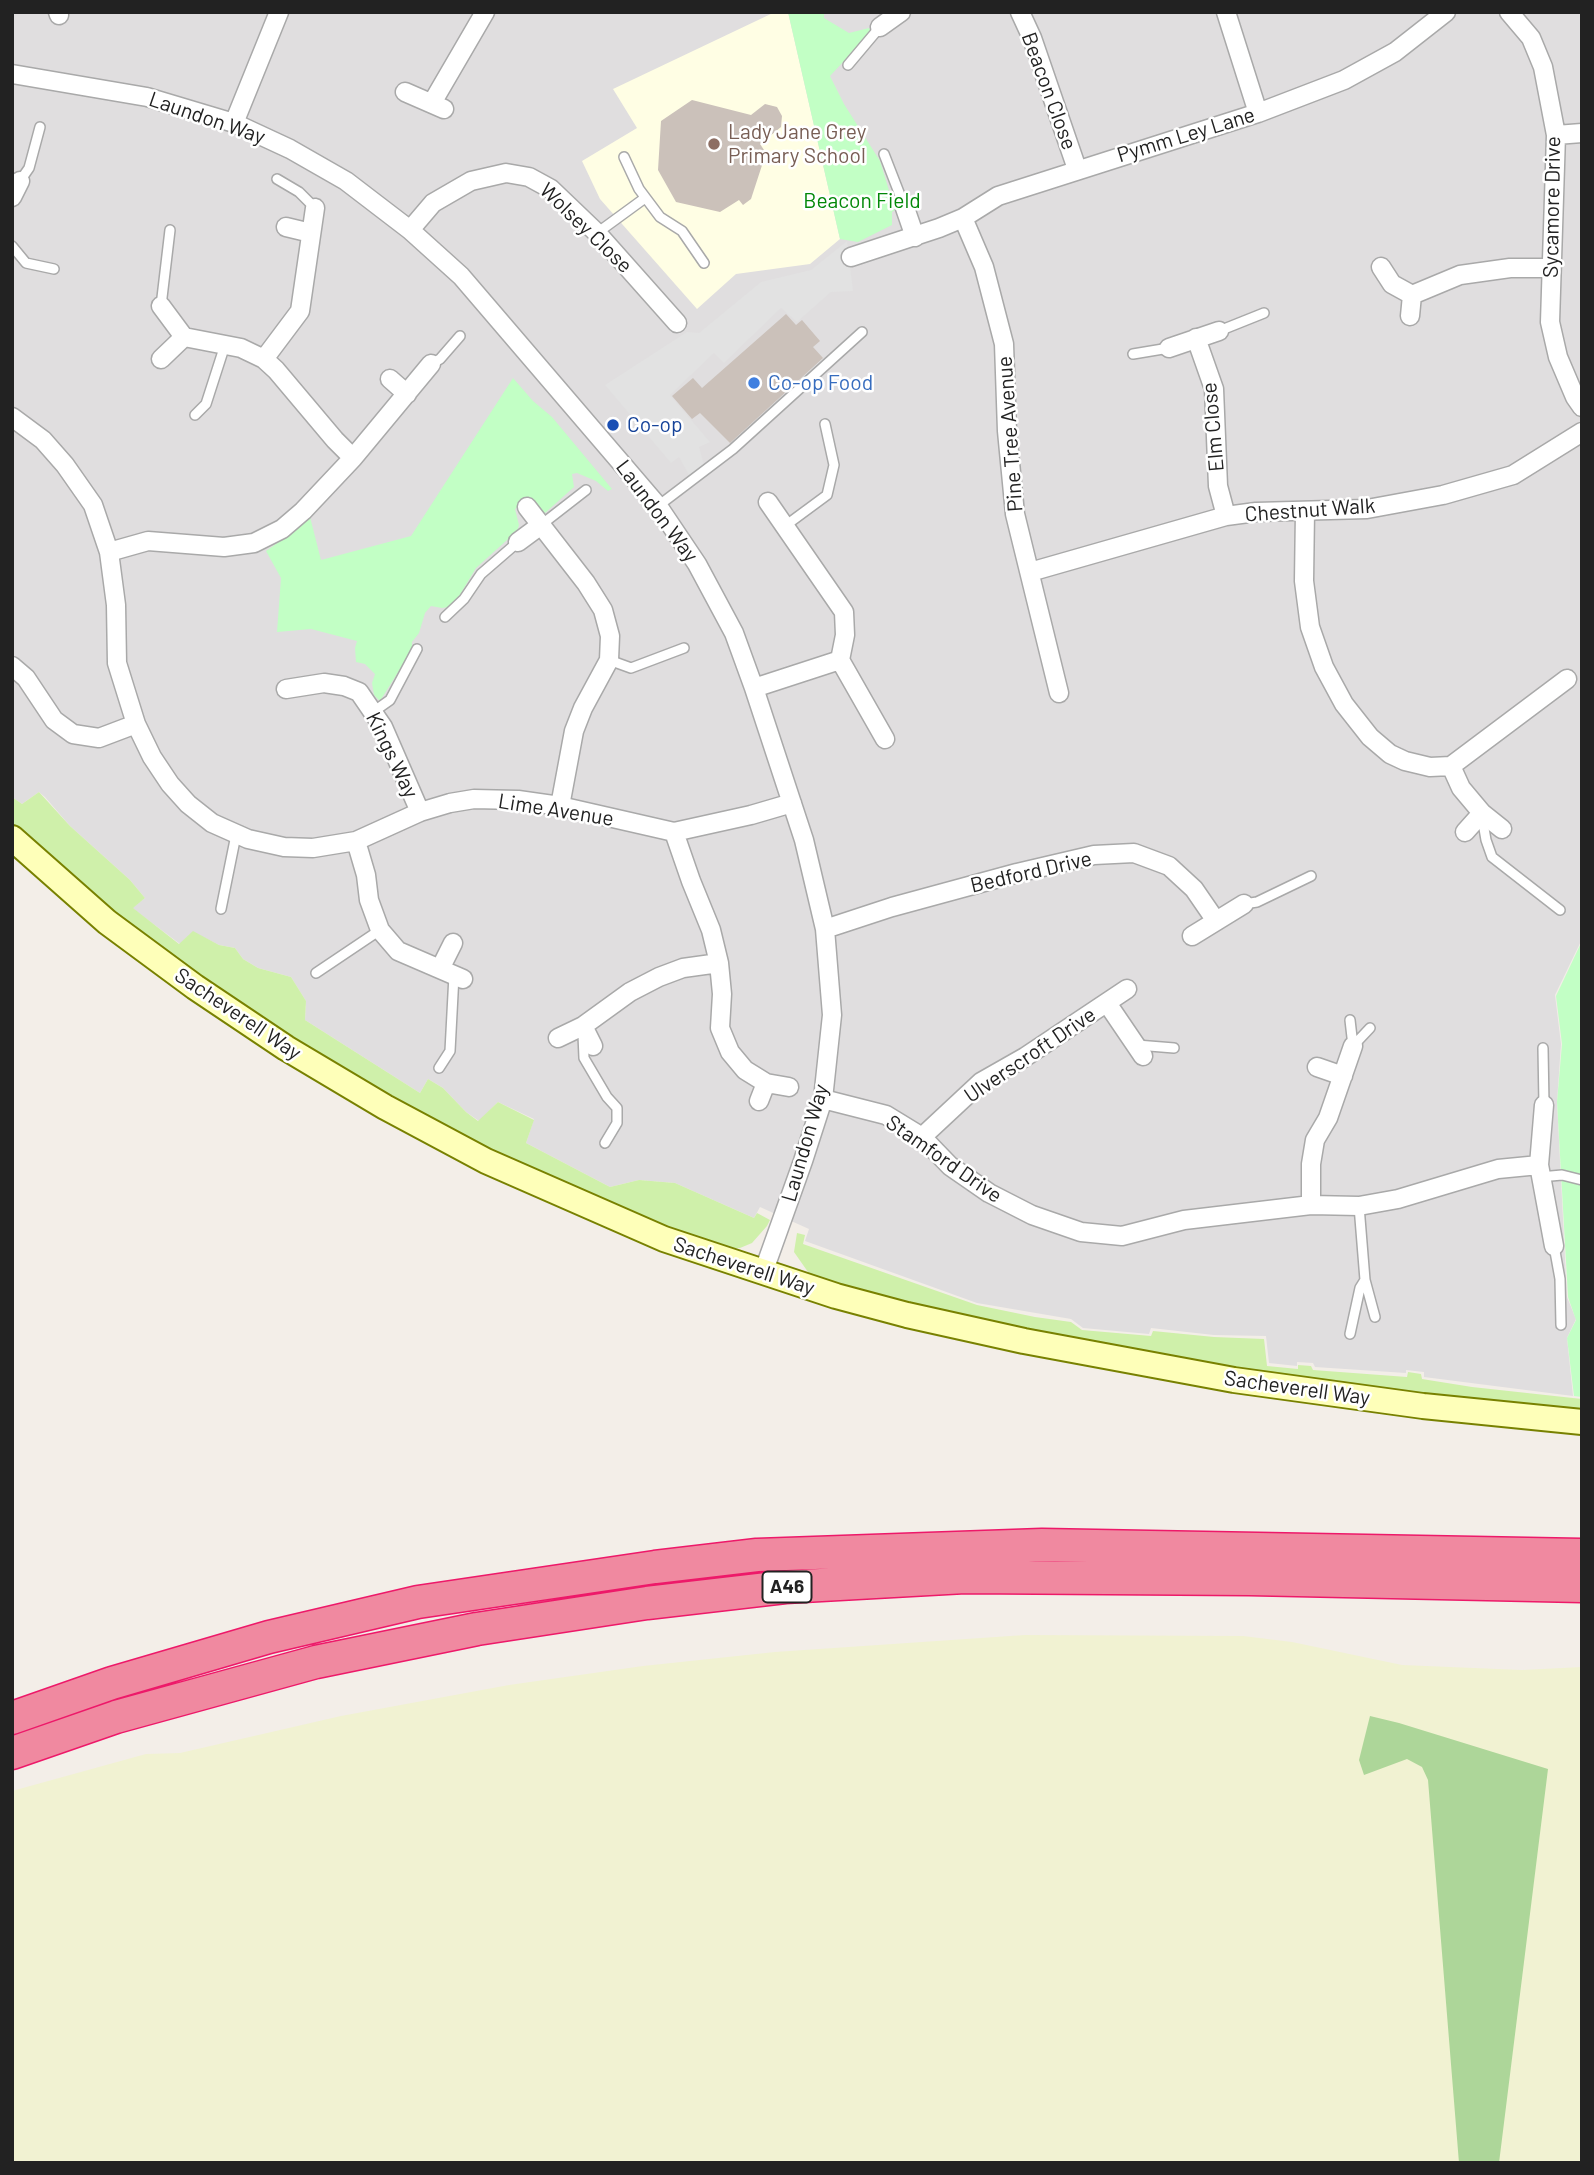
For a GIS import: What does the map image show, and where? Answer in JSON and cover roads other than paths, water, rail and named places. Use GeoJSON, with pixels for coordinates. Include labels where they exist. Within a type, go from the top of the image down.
{"type":"FeatureCollection","features":[{"type":"Feature","properties":{"kind":"highway","name":"A46"},"geometry":{"type":"LineString","coordinates":[[12,1718],[112,1683],[269,1637],[418,1602],[655,1567],[757,1555],[1042,1545],[1582,1555]]}},
{"type":"Feature","properties":{"kind":"highway","name":"A46"},"geometry":{"type":"LineString","coordinates":[[12,1753],[116,1717],[316,1662],[477,1629],[647,1603],[772,1589],[965,1577],[1249,1579],[1582,1586]]}},
{"type":"Feature","properties":{"kind":"street"},"geometry":{"type":"LineString","coordinates":[[234,123],[279,12]]}},
{"type":"Feature","properties":{"kind":"street"},"geometry":{"type":"LineString","coordinates":[[405,92],[438,106],[485,12]]}},
{"type":"Feature","properties":{"kind":"street"},"geometry":{"type":"LineString","coordinates":[[880,27],[901,12]]}},
{"type":"Feature","properties":{"kind":"street","name":"Beacon Close"},"geometry":{"type":"LineString","coordinates":[[1020,12],[1032,38],[1077,169]]}},
{"type":"Feature","properties":{"kind":"street"},"geometry":{"type":"LineString","coordinates":[[1226,12],[1258,113]]}},
{"type":"Feature","properties":{"kind":"street","name":"Pymm Ley Lane"},"geometry":{"type":"LineString","coordinates":[[851,257],[915,237],[963,218],[998,196],[1258,113],[1344,80],[1395,52],[1446,12]]}},
{"type":"Feature","properties":{"kind":"street","name":"Sycamore Drive"},"geometry":{"type":"LineString","coordinates":[[1510,12],[1531,38],[1543,67],[1556,135],[1550,322],[1558,356],[1582,407]]}},
{"type":"Feature","properties":{"kind":"street","name":"Laundon Way"},"geometry":{"type":"LineString","coordinates":[[12,74],[147,97],[234,123],[290,149],[346,181],[410,230],[461,276],[658,506],[697,565],[734,633],[754,688],[792,803],[825,929],[832,1015],[822,1099],[763,1273]]}},
{"type":"Feature","properties":{"kind":"street"},"geometry":{"type":"LineString","coordinates":[[1556,135],[1582,133]]}},
{"type":"Feature","properties":{"kind":"street","name":"Wolsey Close"},"geometry":{"type":"LineString","coordinates":[[410,230],[433,203],[471,181],[506,173],[528,177],[551,189],[597,233],[677,323]]}},
{"type":"Feature","properties":{"kind":"street"},"geometry":{"type":"LineString","coordinates":[[264,359],[300,311],[315,208]]}},
{"type":"Feature","properties":{"kind":"street"},"geometry":{"type":"LineString","coordinates":[[905,208],[915,237]]}},
{"type":"Feature","properties":{"kind":"street","name":"Pine Tree Avenue"},"geometry":{"type":"LineString","coordinates":[[963,218],[984,267],[1004,344],[1007,431],[1015,514],[1059,693]]}},
{"type":"Feature","properties":{"kind":"street"},"geometry":{"type":"LineString","coordinates":[[286,227],[311,233]]}},
{"type":"Feature","properties":{"kind":"street"},"geometry":{"type":"LineString","coordinates":[[1381,267],[1392,284],[1412,295]]}},
{"type":"Feature","properties":{"kind":"street"},"geometry":{"type":"LineString","coordinates":[[1412,295],[1461,275],[1510,268],[1551,268]]}},
{"type":"Feature","properties":{"kind":"street"},"geometry":{"type":"LineString","coordinates":[[1410,316],[1412,295]]}},
{"type":"Feature","properties":{"kind":"street"},"geometry":{"type":"LineString","coordinates":[[160,306],[184,337],[241,348],[264,359],[353,458]]}},
{"type":"Feature","properties":{"kind":"street"},"geometry":{"type":"LineString","coordinates":[[1169,348],[1219,331]]}},
{"type":"Feature","properties":{"kind":"street"},"geometry":{"type":"LineString","coordinates":[[161,359],[184,337]]}},
{"type":"Feature","properties":{"kind":"street","name":"Elm Close"},"geometry":{"type":"LineString","coordinates":[[1196,338],[1214,389],[1218,486],[1226,516]]}},
{"type":"Feature","properties":{"kind":"street"},"geometry":{"type":"LineString","coordinates":[[109,552],[148,541],[224,547],[254,542],[282,528],[303,511],[353,458],[431,364]]}},
{"type":"Feature","properties":{"kind":"street"},"geometry":{"type":"LineString","coordinates":[[390,379],[407,394]]}},
{"type":"Feature","properties":{"kind":"street","name":"Lime Avenue"},"geometry":{"type":"LineString","coordinates":[[12,417],[43,440],[65,465],[93,505],[109,552],[116,605],[117,663],[136,724],[170,785],[212,823],[236,835],[284,847],[313,848],[356,841],[420,812],[474,799],[518,800],[560,806],[674,832],[751,816],[792,803]]}},
{"type":"Feature","properties":{"kind":"street","name":"Chestnut Walk"},"geometry":{"type":"LineString","coordinates":[[1031,572],[1226,516],[1256,512],[1367,509],[1455,492],[1513,475],[1582,432]]}},
{"type":"Feature","properties":{"kind":"street"},"geometry":{"type":"LineString","coordinates":[[768,502],[844,612],[845,635],[840,660],[885,739]]}},
{"type":"Feature","properties":{"kind":"street"},"geometry":{"type":"LineString","coordinates":[[527,507],[586,583],[603,610],[610,636],[609,660],[574,731],[560,806]]}},
{"type":"Feature","properties":{"kind":"street"},"geometry":{"type":"LineString","coordinates":[[1305,511],[1304,581],[1310,627],[1324,667],[1344,704],[1370,737],[1390,754],[1430,767],[1451,766],[1567,679]]}},
{"type":"Feature","properties":{"kind":"street"},"geometry":{"type":"LineString","coordinates":[[518,542],[541,525]]}},
{"type":"Feature","properties":{"kind":"street"},"geometry":{"type":"LineString","coordinates":[[754,688],[840,660]]}},
{"type":"Feature","properties":{"kind":"street"},"geometry":{"type":"LineString","coordinates":[[12,666],[26,678],[54,720],[72,734],[99,738],[136,724]]}},
{"type":"Feature","properties":{"kind":"street","name":"Kings Way"},"geometry":{"type":"LineString","coordinates":[[286,690],[324,684],[344,686],[359,692],[383,727],[420,812]]}},
{"type":"Feature","properties":{"kind":"street"},"geometry":{"type":"LineString","coordinates":[[1451,766],[1461,788],[1482,813],[1502,829]]}},
{"type":"Feature","properties":{"kind":"street"},"geometry":{"type":"LineString","coordinates":[[1465,832],[1482,813]]}},
{"type":"Feature","properties":{"kind":"street"},"geometry":{"type":"LineString","coordinates":[[674,832],[711,930],[719,963],[722,994],[720,1028],[730,1052],[745,1070],[766,1083],[789,1087]]}},
{"type":"Feature","properties":{"kind":"street","name":"Sacheverell Way"},"geometry":{"type":"LineString","coordinates":[[12,838],[107,922],[195,987],[286,1048],[385,1107],[486,1161],[664,1239],[763,1273],[907,1315],[1139,1363],[1234,1380],[1423,1406],[1582,1422]]}},
{"type":"Feature","properties":{"kind":"street"},"geometry":{"type":"LineString","coordinates":[[356,841],[366,875],[369,900],[380,930],[398,951],[452,974],[453,943]]}},
{"type":"Feature","properties":{"kind":"street","name":"Bedford Drive"},"geometry":{"type":"LineString","coordinates":[[825,929],[892,907],[1017,873],[1094,855],[1134,853],[1169,866],[1194,889],[1216,921]]}},
{"type":"Feature","properties":{"kind":"street"},"geometry":{"type":"LineString","coordinates":[[1192,936],[1244,904]]}},
{"type":"Feature","properties":{"kind":"street"},"geometry":{"type":"LineString","coordinates":[[558,1038],[583,1026],[630,992],[659,977],[682,968],[719,963]]}},
{"type":"Feature","properties":{"kind":"street","name":"Ulverscroft Drive"},"geometry":{"type":"LineString","coordinates":[[922,1137],[981,1082],[1025,1057],[1127,989]]}},
{"type":"Feature","properties":{"kind":"street","name":"Ulverscroft Drive"},"geometry":{"type":"LineString","coordinates":[[1107,1003],[1139,1051]]}},
{"type":"Feature","properties":{"kind":"street"},"geometry":{"type":"LineString","coordinates":[[583,1026],[593,1046]]}},
{"type":"Feature","properties":{"kind":"street"},"geometry":{"type":"LineString","coordinates":[[1311,1205],[1311,1164],[1315,1140],[1328,1118],[1353,1046]]}},
{"type":"Feature","properties":{"kind":"street"},"geometry":{"type":"LineString","coordinates":[[1317,1067],[1343,1076]]}},
{"type":"Feature","properties":{"kind":"street"},"geometry":{"type":"LineString","coordinates":[[759,1101],[766,1083]]}},
{"type":"Feature","properties":{"kind":"street","name":"Stamford Drive"},"geometry":{"type":"LineString","coordinates":[[822,1099],[886,1115],[922,1137],[950,1166],[989,1193],[1032,1215],[1081,1233],[1122,1236],[1184,1220],[1311,1205],[1359,1206],[1398,1199],[1498,1169],[1539,1171]]}},
{"type":"Feature","properties":{"kind":"street"},"geometry":{"type":"LineString","coordinates":[[1544,1105],[1539,1171],[1554,1246]]}},
{"type":"Feature","properties":{"kind":"lane"},"geometry":{"type":"LineString","coordinates":[[848,65],[880,27]]}},
{"type":"Feature","properties":{"kind":"lane"},"geometry":{"type":"LineString","coordinates":[[15,189],[29,168],[40,127]]}},
{"type":"Feature","properties":{"kind":"lane"},"geometry":{"type":"LineString","coordinates":[[884,154],[905,208]]}},
{"type":"Feature","properties":{"kind":"lane"},"geometry":{"type":"LineString","coordinates":[[624,157],[645,198],[660,217],[682,231],[704,263]]}},
{"type":"Feature","properties":{"kind":"lane"},"geometry":{"type":"LineString","coordinates":[[277,179],[299,192],[315,208]]}},
{"type":"Feature","properties":{"kind":"lane"},"geometry":{"type":"LineString","coordinates":[[597,233],[645,198]]}},
{"type":"Feature","properties":{"kind":"lane"},"geometry":{"type":"LineString","coordinates":[[160,306],[170,230]]}},
{"type":"Feature","properties":{"kind":"lane"},"geometry":{"type":"LineString","coordinates":[[12,246],[26,263],[54,270]]}},
{"type":"Feature","properties":{"kind":"lane"},"geometry":{"type":"LineString","coordinates":[[1219,331],[1264,313]]}},
{"type":"Feature","properties":{"kind":"lane"},"geometry":{"type":"LineString","coordinates":[[658,506],[733,449],[862,332]]}},
{"type":"Feature","properties":{"kind":"lane"},"geometry":{"type":"LineString","coordinates":[[431,364],[440,359],[460,336]]}},
{"type":"Feature","properties":{"kind":"lane"},"geometry":{"type":"LineString","coordinates":[[195,415],[206,404],[225,345]]}},
{"type":"Feature","properties":{"kind":"lane"},"geometry":{"type":"LineString","coordinates":[[1133,354],[1169,348]]}},
{"type":"Feature","properties":{"kind":"lane"},"geometry":{"type":"LineString","coordinates":[[785,526],[827,495],[834,465],[825,424]]}},
{"type":"Feature","properties":{"kind":"lane"},"geometry":{"type":"LineString","coordinates":[[541,525],[586,490]]}},
{"type":"Feature","properties":{"kind":"lane"},"geometry":{"type":"LineString","coordinates":[[445,617],[464,599],[481,574],[518,542]]}},
{"type":"Feature","properties":{"kind":"lane"},"geometry":{"type":"LineString","coordinates":[[609,660],[631,668],[684,648]]}},
{"type":"Feature","properties":{"kind":"lane"},"geometry":{"type":"LineString","coordinates":[[373,712],[390,700],[417,649]]}},
{"type":"Feature","properties":{"kind":"lane"},"geometry":{"type":"LineString","coordinates":[[1482,813],[1492,857],[1560,910]]}},
{"type":"Feature","properties":{"kind":"lane"},"geometry":{"type":"LineString","coordinates":[[221,909],[236,835]]}},
{"type":"Feature","properties":{"kind":"lane"},"geometry":{"type":"LineString","coordinates":[[1244,904],[1257,902],[1311,876]]}},
{"type":"Feature","properties":{"kind":"lane"},"geometry":{"type":"LineString","coordinates":[[316,973],[380,930]]}},
{"type":"Feature","properties":{"kind":"lane"},"geometry":{"type":"LineString","coordinates":[[439,1068],[450,1051],[452,974]]}},
{"type":"Feature","properties":{"kind":"lane"},"geometry":{"type":"LineString","coordinates":[[1350,1020],[1353,1046]]}},
{"type":"Feature","properties":{"kind":"lane"},"geometry":{"type":"LineString","coordinates":[[583,1026],[584,1058],[607,1097],[617,1108],[617,1123],[605,1143]]}},
{"type":"Feature","properties":{"kind":"lane"},"geometry":{"type":"LineString","coordinates":[[1353,1046],[1370,1028]]}},
{"type":"Feature","properties":{"kind":"lane"},"geometry":{"type":"LineString","coordinates":[[1139,1051],[1174,1048]]}},
{"type":"Feature","properties":{"kind":"lane"},"geometry":{"type":"LineString","coordinates":[[1543,1048],[1544,1105]]}},
{"type":"Feature","properties":{"kind":"lane"},"geometry":{"type":"LineString","coordinates":[[1539,1171],[1582,1180]]}},
{"type":"Feature","properties":{"kind":"lane"},"geometry":{"type":"LineString","coordinates":[[1359,1206],[1365,1279],[1376,1317]]}},
{"type":"Feature","properties":{"kind":"lane"},"geometry":{"type":"LineString","coordinates":[[1554,1246],[1560,1279],[1561,1325]]}},
{"type":"Feature","properties":{"kind":"lane"},"geometry":{"type":"LineString","coordinates":[[1350,1334],[1360,1288],[1365,1279]]}},
{"type":"Feature","properties":{"kind":"place","name":"Lady Jane Grey Primary School"},"geometry":{"type":"Point","coordinates":[714,144]}},
{"type":"Feature","properties":{"kind":"place","name":"Co-op Food"},"geometry":{"type":"Point","coordinates":[754,383]}},
{"type":"Feature","properties":{"kind":"place","name":"Co-op"},"geometry":{"type":"Point","coordinates":[613,425]}},
{"type":"Feature","properties":{"kind":"park label","name":"Beacon Field"},"geometry":{"type":"Point","coordinates":[862,201]}}]}
